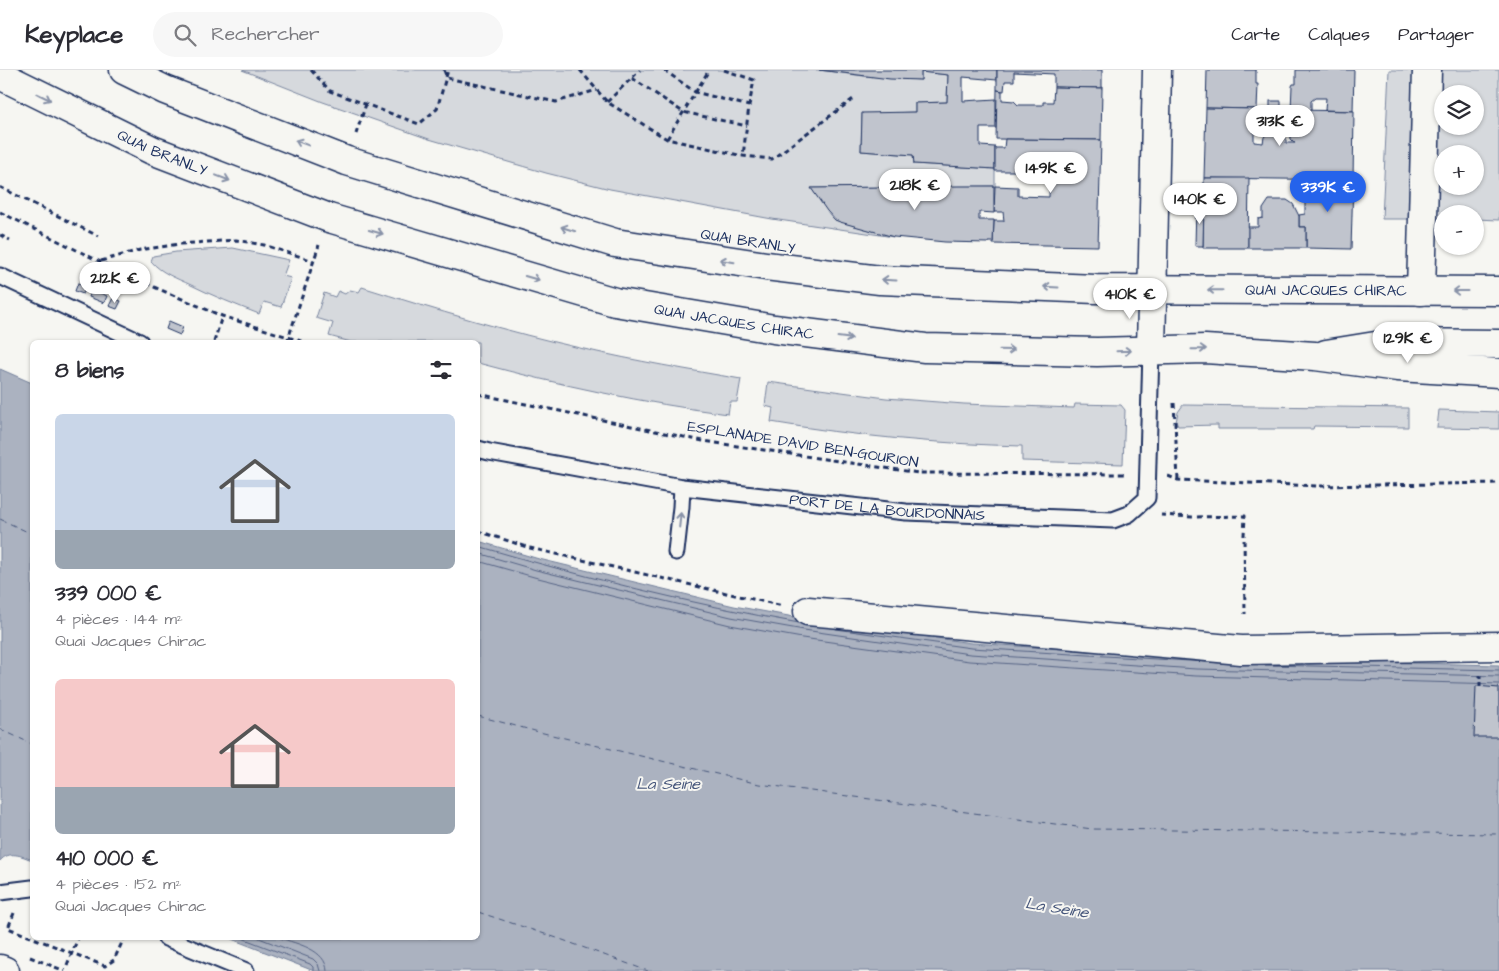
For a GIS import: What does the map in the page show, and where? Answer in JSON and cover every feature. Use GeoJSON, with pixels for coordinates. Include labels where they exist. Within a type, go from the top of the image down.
{"type":"FeatureCollection","features":[{"type":"Feature","properties":{"kind":"main road"},"geometry":{"type":"LineString","coordinates":[[124,70],[165,90],[351,148]]}},
{"type":"Feature","properties":{"kind":"main road"},"geometry":{"type":"LineString","coordinates":[[1151,350],[1157,70]]}},
{"type":"Feature","properties":{"kind":"main road"},"geometry":{"type":"LineString","coordinates":[[1421,291],[1427,70]]}},
{"type":"Feature","properties":{"kind":"main road","name":"QUAI BRANLY"},"geometry":{"type":"LineString","coordinates":[[6,83],[152,150],[329,218]]}},
{"type":"Feature","properties":{"kind":"main road","name":"QUAI JACQUES CHIRAC"},"geometry":{"type":"LineString","coordinates":[[351,148],[615,243],[766,266],[880,280],[1077,289],[1499,291]]}},
{"type":"Feature","properties":{"kind":"main road","name":"QUAI JACQUES CHIRAC"},"geometry":{"type":"LineString","coordinates":[[329,218],[615,302],[765,327],[925,348],[1097,352],[1205,349],[1315,356],[1398,367],[1499,373]]}},
{"type":"Feature","properties":{"kind":"main road","name":"QUAI JACQUES CHIRAC"},"geometry":{"type":"LineString","coordinates":[[1315,356],[1394,343],[1499,344]]}},
{"type":"Feature","properties":{"kind":"main road"},"geometry":{"type":"LineString","coordinates":[[808,611],[1240,650],[1499,646]]}},
{"type":"Feature","properties":{"kind":"main road"},"geometry":{"type":"LineString","coordinates":[[0,969],[5,971]]}},
{"type":"Feature","properties":{"kind":"lane"},"geometry":{"type":"LineString","coordinates":[[0,276],[136,340]]}},
{"type":"Feature","properties":{"kind":"lane","name":"PORT DE LA BOURDONNAIS"},"geometry":{"type":"LineString","coordinates":[[480,450],[682,486],[906,512],[1113,520],[1129,514],[1147,498],[1151,350]]}},
{"type":"Feature","properties":{"kind":"lane"},"geometry":{"type":"LineString","coordinates":[[676,552],[682,507],[682,486]]}},
{"type":"Feature","properties":{"kind":"lane"},"geometry":{"type":"LineString","coordinates":[[0,892],[28,888]]}},
{"type":"Feature","properties":{"kind":"lane"},"geometry":{"type":"LineString","coordinates":[[171,940],[246,971]]}},
{"type":"Feature","properties":{"kind":"path"},"geometry":{"type":"LineString","coordinates":[[311,70],[330,91],[419,124],[437,109],[448,70]]}},
{"type":"Feature","properties":{"kind":"path"},"geometry":{"type":"LineString","coordinates":[[444,70],[447,78]]}},
{"type":"Feature","properties":{"kind":"path"},"geometry":{"type":"LineString","coordinates":[[580,70],[607,102],[667,139],[743,156],[772,159],[856,97]]}},
{"type":"Feature","properties":{"kind":"path"},"geometry":{"type":"LineString","coordinates":[[607,102],[640,70]]}},
{"type":"Feature","properties":{"kind":"path"},"geometry":{"type":"LineString","coordinates":[[664,70],[695,92],[749,106]]}},
{"type":"Feature","properties":{"kind":"path"},"geometry":{"type":"LineString","coordinates":[[667,139],[709,70]]}},
{"type":"Feature","properties":{"kind":"path"},"geometry":{"type":"LineString","coordinates":[[724,70],[754,80],[743,156]]}},
{"type":"Feature","properties":{"kind":"path"},"geometry":{"type":"LineString","coordinates":[[447,78],[556,102],[596,90]]}},
{"type":"Feature","properties":{"kind":"path"},"geometry":{"type":"LineString","coordinates":[[632,78],[683,112],[747,126]]}},
{"type":"Feature","properties":{"kind":"path"},"geometry":{"type":"LineString","coordinates":[[351,148],[366,104]]}},
{"type":"Feature","properties":{"kind":"path"},"geometry":{"type":"LineString","coordinates":[[0,187],[98,236]]}},
{"type":"Feature","properties":{"kind":"path"},"geometry":{"type":"LineString","coordinates":[[0,212],[133,278],[222,316],[287,340],[319,244]]}},
{"type":"Feature","properties":{"kind":"path"},"geometry":{"type":"LineString","coordinates":[[0,235],[10,240]]}},
{"type":"Feature","properties":{"kind":"path"},"geometry":{"type":"LineString","coordinates":[[101,261],[140,250],[180,244],[236,240],[264,244],[314,261]]}},
{"type":"Feature","properties":{"kind":"path"},"geometry":{"type":"LineString","coordinates":[[215,340],[222,316]]}},
{"type":"Feature","properties":{"kind":"path","name":"ESPLANADE DAVID BEN-GOURION"},"geometry":{"type":"LineString","coordinates":[[480,394],[703,441],[919,473],[1130,474]]}},
{"type":"Feature","properties":{"kind":"path"},"geometry":{"type":"LineString","coordinates":[[1174,403],[1178,480]]}},
{"type":"Feature","properties":{"kind":"path"},"geometry":{"type":"LineString","coordinates":[[1164,474],[1178,480],[1318,486],[1499,483]]}},
{"type":"Feature","properties":{"kind":"path"},"geometry":{"type":"LineString","coordinates":[[1192,517],[1245,516],[1245,614]]}},
{"type":"Feature","properties":{"kind":"path"},"geometry":{"type":"LineString","coordinates":[[480,532],[530,548],[808,611]]}},
{"type":"Feature","properties":{"kind":"path"},"geometry":{"type":"LineString","coordinates":[[28,888],[8,928],[30,937]]}},
{"type":"Feature","properties":{"kind":"path"},"geometry":{"type":"LineString","coordinates":[[39,940],[105,966],[114,960],[123,940]]}},
{"type":"Feature","properties":{"kind":"path"},"geometry":{"type":"LineString","coordinates":[[67,965],[77,940]]}},
{"type":"Feature","properties":{"kind":"path"},"geometry":{"type":"LineString","coordinates":[[29,957],[64,971]]}},
{"type":"Feature","properties":{"kind":"shaded area"},"geometry":{"type":"Polygon","coordinates":[[[242,70],[819,70],[864,76],[921,80],[921,72],[948,75],[947,102],[915,103],[915,112],[862,114],[861,151],[913,155],[914,164],[995,169],[995,186],[811,188],[835,220],[894,237],[772,219],[610,189],[546,173],[429,139],[323,102],[242,70]]]}},
{"type":"Feature","properties":{"kind":"shaded area"},"geometry":{"type":"Polygon","coordinates":[[[1389,70],[1499,70],[1499,220],[1484,219],[1484,205],[1434,205],[1434,219],[1382,219],[1389,70]]]}},
{"type":"Feature","properties":{"kind":"shaded area"},"geometry":{"type":"Polygon","coordinates":[[[233,248],[289,260],[283,276],[291,278],[281,307],[264,302],[259,314],[216,297],[174,277],[159,269],[151,261],[153,256],[176,252],[233,248]]]}},
{"type":"Feature","properties":{"kind":"shaded area"},"geometry":{"type":"Polygon","coordinates":[[[362,287],[472,320],[556,342],[643,361],[741,379],[737,402],[730,402],[728,414],[633,399],[540,379],[480,364],[480,340],[344,340],[329,336],[333,323],[316,318],[324,293],[335,297],[338,291],[345,294],[350,290],[359,292],[362,287]]]}},
{"type":"Feature","properties":{"kind":"shaded area"},"geometry":{"type":"Polygon","coordinates":[[[768,382],[886,398],[964,404],[1074,408],[1075,404],[1121,405],[1125,410],[1123,464],[1022,461],[1022,446],[896,438],[771,422],[773,408],[765,406],[768,382]]]}},
{"type":"Feature","properties":{"kind":"shaded area"},"geometry":{"type":"Polygon","coordinates":[[[1183,405],[1408,408],[1408,427],[1314,426],[1313,429],[1218,429],[1218,425],[1178,426],[1176,422],[1178,412],[1183,405]]]}},
{"type":"Feature","properties":{"kind":"shaded area"},"geometry":{"type":"Polygon","coordinates":[[[1439,410],[1499,412],[1499,429],[1437,428],[1439,410]]]}},
{"type":"Feature","properties":{"kind":"water"},"geometry":{"type":"Polygon","coordinates":[[[0,369],[30,382],[30,859],[11,855],[0,861],[0,369]]]}},
{"type":"Feature","properties":{"kind":"water","name":"La Seine"},"geometry":{"type":"Polygon","coordinates":[[[480,542],[539,559],[734,606],[805,619],[971,643],[1197,658],[1499,665],[1499,971],[314,971],[234,940],[480,940],[480,542]]]}},
{"type":"Feature","properties":{"kind":"building"},"geometry":{"type":"Polygon","coordinates":[[[819,70],[997,70],[997,80],[963,77],[963,101],[996,99],[996,128],[980,128],[980,146],[995,147],[995,169],[914,164],[913,155],[861,151],[862,113],[915,112],[915,103],[947,102],[948,75],[921,72],[921,80],[890,79],[819,70]]]}},
{"type":"Feature","properties":{"kind":"building"},"geometry":{"type":"Polygon","coordinates":[[[997,70],[1102,70],[1102,88],[1054,87],[1054,74],[1014,72],[1014,81],[1005,81],[1004,91],[997,90],[997,70]]]}},
{"type":"Feature","properties":{"kind":"building"},"geometry":{"type":"Polygon","coordinates":[[[1207,70],[1256,70],[1256,84],[1258,84],[1257,109],[1206,108],[1207,70]]]}},
{"type":"Feature","properties":{"kind":"building"},"geometry":{"type":"Polygon","coordinates":[[[1296,70],[1354,70],[1353,111],[1325,110],[1326,98],[1315,98],[1311,101],[1311,110],[1291,110],[1292,86],[1296,84],[1296,70]]]}},
{"type":"Feature","properties":{"kind":"building"},"geometry":{"type":"Polygon","coordinates":[[[1054,87],[1102,88],[1101,140],[996,139],[997,90],[1002,91],[1002,100],[1014,101],[1018,105],[1043,105],[1043,102],[1053,102],[1054,87]]]}},
{"type":"Feature","properties":{"kind":"building"},"geometry":{"type":"Polygon","coordinates":[[[1270,101],[1281,101],[1281,109],[1270,109],[1270,101]]]}},
{"type":"Feature","properties":{"kind":"building"},"geometry":{"type":"Polygon","coordinates":[[[1206,108],[1254,109],[1254,142],[1263,143],[1264,137],[1268,133],[1282,134],[1286,138],[1286,143],[1295,143],[1290,139],[1290,127],[1295,124],[1296,110],[1354,111],[1353,180],[1204,178],[1206,108]]]}},
{"type":"Feature","properties":{"kind":"building"},"geometry":{"type":"Polygon","coordinates":[[[1005,139],[1101,140],[1098,246],[993,244],[994,221],[1004,221],[1003,212],[994,212],[995,186],[1018,187],[1018,196],[1049,197],[1050,162],[1019,161],[1019,171],[995,171],[995,148],[1004,148],[1005,139]]]}},
{"type":"Feature","properties":{"kind":"building"},"geometry":{"type":"Polygon","coordinates":[[[1204,178],[1249,178],[1248,248],[1203,248],[1204,178]]]}},
{"type":"Feature","properties":{"kind":"building"},"geometry":{"type":"Polygon","coordinates":[[[1300,179],[1353,180],[1351,249],[1306,248],[1306,227],[1299,227],[1299,215],[1305,214],[1305,194],[1301,193],[1300,179]]]}},
{"type":"Feature","properties":{"kind":"building"},"geometry":{"type":"Polygon","coordinates":[[[994,186],[994,213],[979,212],[979,220],[994,220],[993,242],[945,242],[894,237],[840,222],[835,220],[827,211],[811,188],[994,186]]]}},
{"type":"Feature","properties":{"kind":"building"},"geometry":{"type":"Polygon","coordinates":[[[1269,200],[1287,200],[1293,204],[1299,216],[1299,227],[1306,227],[1306,248],[1248,248],[1248,227],[1258,227],[1258,219],[1263,218],[1263,209],[1269,200]]]}},
{"type":"Feature","properties":{"kind":"building"},"geometry":{"type":"Polygon","coordinates":[[[1196,205],[1204,205],[1203,246],[1195,246],[1196,205]]]}},
{"type":"Feature","properties":{"kind":"building"},"geometry":{"type":"Polygon","coordinates":[[[78,283],[87,286],[83,294],[75,291],[78,283]]]}},
{"type":"Feature","properties":{"kind":"building"},"geometry":{"type":"Polygon","coordinates":[[[92,289],[107,296],[104,303],[89,297],[92,289]]]}},
{"type":"Feature","properties":{"kind":"building"},"geometry":{"type":"Polygon","coordinates":[[[113,298],[121,301],[117,309],[109,306],[113,298]]]}},
{"type":"Feature","properties":{"kind":"building"},"geometry":{"type":"Polygon","coordinates":[[[169,321],[183,327],[180,335],[166,329],[169,321]]]}},
{"type":"Feature","properties":{"kind":"building"},"geometry":{"type":"Polygon","coordinates":[[[1476,686],[1499,688],[1499,737],[1474,737],[1476,686]]]}},
{"type":"Feature","properties":{"kind":"ferry route"},"geometry":{"type":"LineString","coordinates":[[0,519],[30,533]]}},
{"type":"Feature","properties":{"kind":"ferry route"},"geometry":{"type":"LineString","coordinates":[[480,717],[759,784],[1092,829],[1499,834]]}},
{"type":"Feature","properties":{"kind":"ferry route"},"geometry":{"type":"LineString","coordinates":[[0,729],[30,743]]}},
{"type":"Feature","properties":{"kind":"ferry route"},"geometry":{"type":"LineString","coordinates":[[480,913],[648,971]]}}]}
